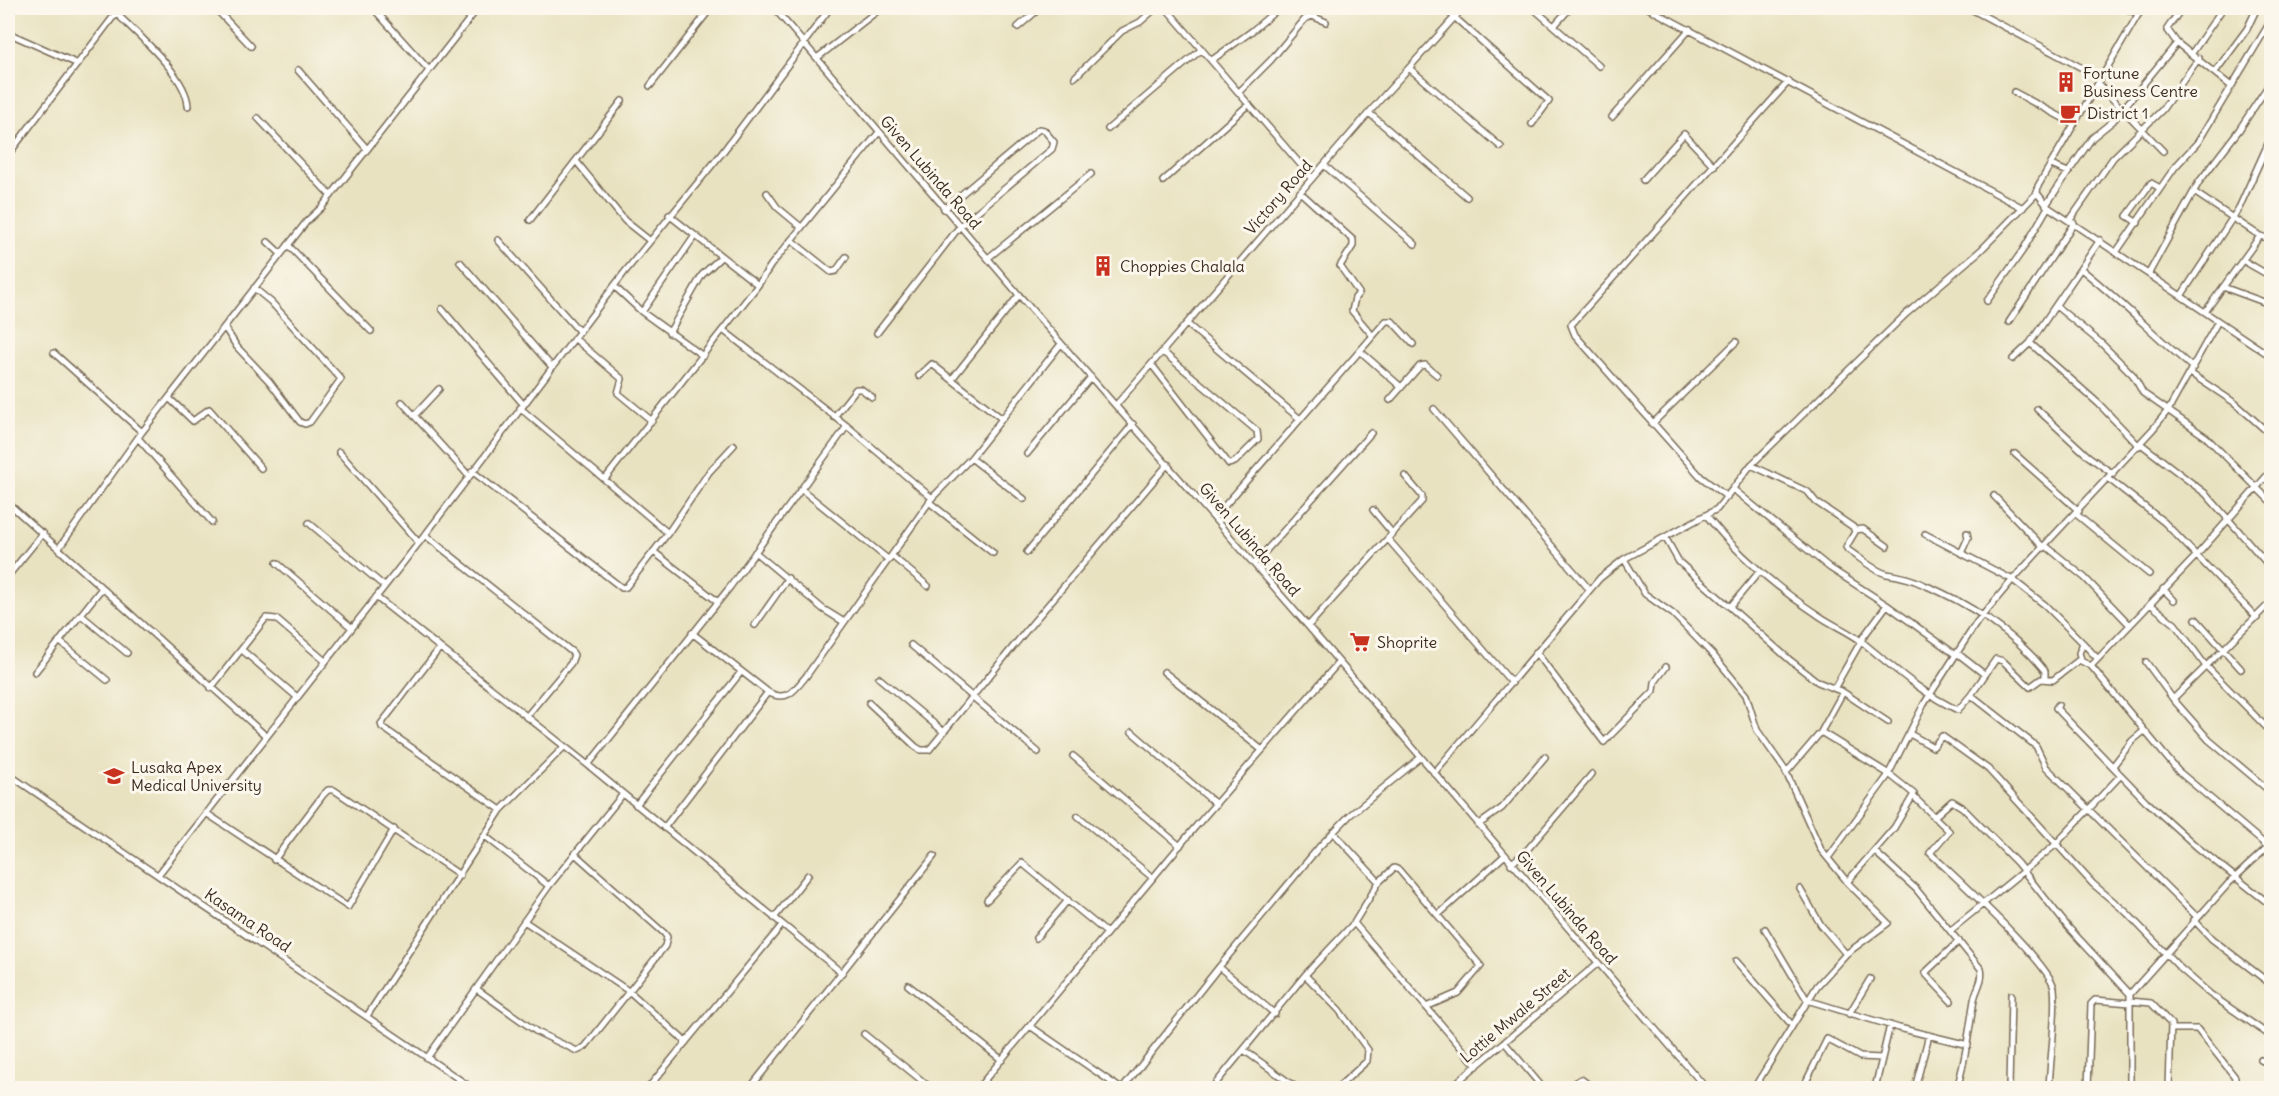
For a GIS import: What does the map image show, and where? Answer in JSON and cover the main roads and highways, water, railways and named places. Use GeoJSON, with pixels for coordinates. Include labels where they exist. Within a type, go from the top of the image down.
{"type":"FeatureCollection","features":[{"type":"Feature","properties":{"kind":"place","name":"Fortune Business Centre"},"geometry":{"type":"Point","coordinates":[2066,82]}},
{"type":"Feature","properties":{"kind":"place","name":"District 1"},"geometry":{"type":"Point","coordinates":[2070,113]}},
{"type":"Feature","properties":{"kind":"place","name":"Choppies Chalala"},"geometry":{"type":"Point","coordinates":[1103,266]}},
{"type":"Feature","properties":{"kind":"place","name":"Shoprite"},"geometry":{"type":"Point","coordinates":[1360,642]}},
{"type":"Feature","properties":{"kind":"place","name":"Lusaka Apex Medical University"},"geometry":{"type":"Point","coordinates":[114,776]}}]}
